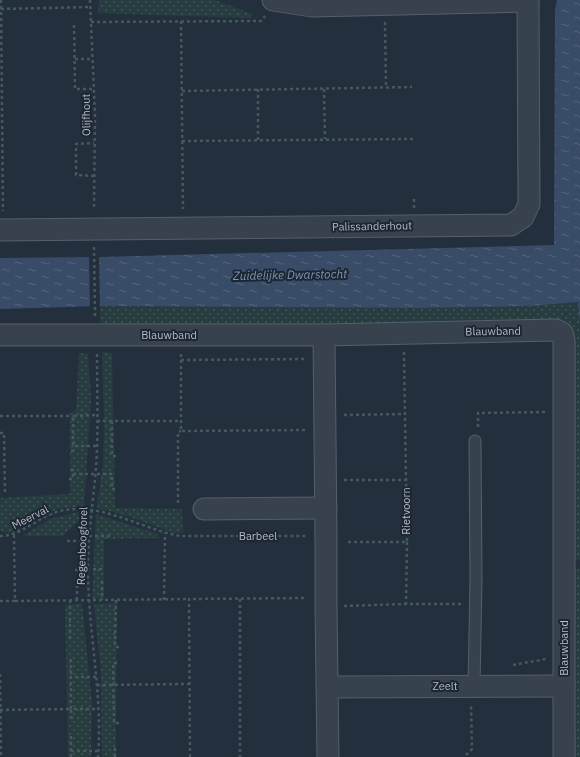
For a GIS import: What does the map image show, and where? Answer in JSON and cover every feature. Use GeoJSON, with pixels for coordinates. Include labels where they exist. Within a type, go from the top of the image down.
{"type":"FeatureCollection","features":[{"type":"Feature","properties":{"kind":"street"},"geometry":{"type":"LineString","coordinates":[[276,1],[312,6],[344,2],[385,4],[528,1]]}},
{"type":"Feature","properties":{"kind":"street","name":"Palissanderhout"},"geometry":{"type":"LineString","coordinates":[[2,230],[511,225],[523,217],[529,204],[528,1]]}},
{"type":"Feature","properties":{"kind":"street","name":"Blauwband"},"geometry":{"type":"LineString","coordinates":[[0,335],[315,335],[556,330],[562,333],[564,341],[564,757]]}},
{"type":"Feature","properties":{"kind":"street"},"geometry":{"type":"LineString","coordinates":[[315,335],[325,422],[328,757]]}},
{"type":"Feature","properties":{"kind":"street"},"geometry":{"type":"LineString","coordinates":[[204,509],[326,508]]}},
{"type":"Feature","properties":{"kind":"street","name":"Zeelt"},"geometry":{"type":"LineString","coordinates":[[327,687],[564,686]]}},
{"type":"Feature","properties":{"kind":"lane"},"geometry":{"type":"LineString","coordinates":[[472,686],[475,604],[475,441]]}},
{"type":"Feature","properties":{"kind":"path"},"geometry":{"type":"LineString","coordinates":[[1,0],[2,230]]}},
{"type":"Feature","properties":{"kind":"path","name":"Olijfhout"},"geometry":{"type":"LineString","coordinates":[[90,0],[95,114],[94,229]]}},
{"type":"Feature","properties":{"kind":"path"},"geometry":{"type":"LineString","coordinates":[[91,22],[261,21],[276,1]]}},
{"type":"Feature","properties":{"kind":"path"},"geometry":{"type":"LineString","coordinates":[[385,4],[386,88]]}},
{"type":"Feature","properties":{"kind":"path"},"geometry":{"type":"LineString","coordinates":[[1,9],[90,8]]}},
{"type":"Feature","properties":{"kind":"path"},"geometry":{"type":"LineString","coordinates":[[180,21],[183,228]]}},
{"type":"Feature","properties":{"kind":"path"},"geometry":{"type":"LineString","coordinates":[[74,25],[75,89],[94,89]]}},
{"type":"Feature","properties":{"kind":"path"},"geometry":{"type":"LineString","coordinates":[[75,59],[92,59]]}},
{"type":"Feature","properties":{"kind":"path"},"geometry":{"type":"LineString","coordinates":[[182,90],[412,87]]}},
{"type":"Feature","properties":{"kind":"path"},"geometry":{"type":"LineString","coordinates":[[258,89],[258,140]]}},
{"type":"Feature","properties":{"kind":"path"},"geometry":{"type":"LineString","coordinates":[[324,89],[325,140]]}},
{"type":"Feature","properties":{"kind":"path"},"geometry":{"type":"LineString","coordinates":[[182,141],[413,139]]}},
{"type":"Feature","properties":{"kind":"path"},"geometry":{"type":"LineString","coordinates":[[94,144],[76,144],[76,175],[94,176]]}},
{"type":"Feature","properties":{"kind":"path"},"geometry":{"type":"LineString","coordinates":[[94,256],[95,307]]}},
{"type":"Feature","properties":{"kind":"path"},"geometry":{"type":"LineString","coordinates":[[404,333],[406,480]]}},
{"type":"Feature","properties":{"kind":"path","name":"Regenboogforel"},"geometry":{"type":"LineString","coordinates":[[97,335],[97,421],[95,474],[88,541],[88,600],[97,685],[98,757]]}},
{"type":"Feature","properties":{"kind":"path"},"geometry":{"type":"LineString","coordinates":[[181,335],[181,432]]}},
{"type":"Feature","properties":{"kind":"path"},"geometry":{"type":"LineString","coordinates":[[181,360],[305,358],[315,335]]}},
{"type":"Feature","properties":{"kind":"path"},"geometry":{"type":"LineString","coordinates":[[475,441],[478,434],[478,413],[564,412]]}},
{"type":"Feature","properties":{"kind":"path"},"geometry":{"type":"LineString","coordinates":[[178,503],[178,432],[325,422],[405,414]]}},
{"type":"Feature","properties":{"kind":"path"},"geometry":{"type":"LineString","coordinates":[[0,416],[97,415]]}},
{"type":"Feature","properties":{"kind":"path"},"geometry":{"type":"LineString","coordinates":[[72,451],[73,416]]}},
{"type":"Feature","properties":{"kind":"path"},"geometry":{"type":"LineString","coordinates":[[97,421],[181,421]]}},
{"type":"Feature","properties":{"kind":"path"},"geometry":{"type":"LineString","coordinates":[[112,421],[112,456],[116,456]]}},
{"type":"Feature","properties":{"kind":"path"},"geometry":{"type":"LineString","coordinates":[[0,433],[4,433],[4,494]]}},
{"type":"Feature","properties":{"kind":"path"},"geometry":{"type":"LineString","coordinates":[[73,446],[96,446]]}},
{"type":"Feature","properties":{"kind":"path"},"geometry":{"type":"LineString","coordinates":[[69,479],[73,479],[73,470],[70,470]]}},
{"type":"Feature","properties":{"kind":"path"},"geometry":{"type":"LineString","coordinates":[[73,474],[112,474],[112,489],[116,489]]}},
{"type":"Feature","properties":{"kind":"path","name":"Rietvoorn"},"geometry":{"type":"LineString","coordinates":[[326,480],[406,480],[407,542],[326,539]]}},
{"type":"Feature","properties":{"kind":"path","name":"Meerval"},"geometry":{"type":"LineString","coordinates":[[0,536],[14,534],[42,518],[63,510],[78,509],[110,514],[165,533]]}},
{"type":"Feature","properties":{"kind":"path"},"geometry":{"type":"LineString","coordinates":[[164,600],[165,533]]}},
{"type":"Feature","properties":{"kind":"path","name":"Barbeel"},"geometry":{"type":"LineString","coordinates":[[165,533],[180,536],[326,539]]}},
{"type":"Feature","properties":{"kind":"path"},"geometry":{"type":"LineString","coordinates":[[14,534],[15,601]]}},
{"type":"Feature","properties":{"kind":"path"},"geometry":{"type":"LineString","coordinates":[[89,536],[112,536]]}},
{"type":"Feature","properties":{"kind":"path"},"geometry":{"type":"LineString","coordinates":[[67,541],[88,541]]}},
{"type":"Feature","properties":{"kind":"path"},"geometry":{"type":"LineString","coordinates":[[406,604],[407,542]]}},
{"type":"Feature","properties":{"kind":"path"},"geometry":{"type":"LineString","coordinates":[[75,570],[102,569]]}},
{"type":"Feature","properties":{"kind":"path"},"geometry":{"type":"LineString","coordinates":[[77,580],[77,600]]}},
{"type":"Feature","properties":{"kind":"path"},"geometry":{"type":"LineString","coordinates":[[102,581],[102,600]]}},
{"type":"Feature","properties":{"kind":"path"},"geometry":{"type":"LineString","coordinates":[[189,599],[190,757]]}},
{"type":"Feature","properties":{"kind":"path"},"geometry":{"type":"LineString","coordinates":[[0,601],[240,599],[406,604],[475,604]]}},
{"type":"Feature","properties":{"kind":"path"},"geometry":{"type":"LineString","coordinates":[[240,599],[240,757]]}},
{"type":"Feature","properties":{"kind":"path"},"geometry":{"type":"LineString","coordinates":[[70,600],[70,639]]}},
{"type":"Feature","properties":{"kind":"path"},"geometry":{"type":"LineString","coordinates":[[116,600],[115,647],[119,647]]}},
{"type":"Feature","properties":{"kind":"path"},"geometry":{"type":"LineString","coordinates":[[511,666],[564,655]]}},
{"type":"Feature","properties":{"kind":"path"},"geometry":{"type":"LineString","coordinates":[[71,659],[72,722]]}},
{"type":"Feature","properties":{"kind":"path"},"geometry":{"type":"LineString","coordinates":[[119,723],[114,723],[113,663],[120,663]]}},
{"type":"Feature","properties":{"kind":"path"},"geometry":{"type":"LineString","coordinates":[[0,674],[1,757]]}},
{"type":"Feature","properties":{"kind":"path"},"geometry":{"type":"LineString","coordinates":[[71,677],[96,677]]}},
{"type":"Feature","properties":{"kind":"path"},"geometry":{"type":"LineString","coordinates":[[97,685],[190,684]]}},
{"type":"Feature","properties":{"kind":"path"},"geometry":{"type":"LineString","coordinates":[[466,755],[472,749],[472,686]]}},
{"type":"Feature","properties":{"kind":"path"},"geometry":{"type":"LineString","coordinates":[[0,710],[98,709]]}},
{"type":"Feature","properties":{"kind":"path"},"geometry":{"type":"LineString","coordinates":[[71,736],[71,757]]}},
{"type":"Feature","properties":{"kind":"path"},"geometry":{"type":"LineString","coordinates":[[115,757],[115,748],[118,748]]}},
{"type":"Feature","properties":{"kind":"path"},"geometry":{"type":"LineString","coordinates":[[71,750],[98,751]]}},
{"type":"Feature","properties":{"kind":"green space"},"geometry":{"type":"Polygon","coordinates":[[[99,0],[215,0],[252,14],[250,18],[98,13],[99,0]]]}},
{"type":"Feature","properties":{"kind":"green space"},"geometry":{"type":"Polygon","coordinates":[[[578,302],[580,323],[580,560],[571,560],[569,329],[100,328],[100,306],[420,308],[531,306],[578,302]]]}},
{"type":"Feature","properties":{"kind":"green space"},"geometry":{"type":"Polygon","coordinates":[[[102,352],[112,353],[115,508],[182,509],[183,533],[173,533],[128,516],[97,508],[103,463],[104,421],[102,352]]]}},
{"type":"Feature","properties":{"kind":"green space"},"geometry":{"type":"Polygon","coordinates":[[[79,353],[88,354],[91,398],[84,506],[58,509],[36,518],[17,532],[4,533],[0,531],[0,498],[70,494],[70,413],[76,410],[79,353]]]}},
{"type":"Feature","properties":{"kind":"green space"},"geometry":{"type":"Polygon","coordinates":[[[78,512],[79,520],[63,536],[22,536],[50,519],[78,512]]]}},
{"type":"Feature","properties":{"kind":"green space"},"geometry":{"type":"Polygon","coordinates":[[[96,514],[158,534],[159,538],[104,539],[104,598],[92,599],[96,514]]]}},
{"type":"Feature","properties":{"kind":"green space"},"geometry":{"type":"Polygon","coordinates":[[[580,569],[580,757],[575,757],[576,669],[572,570],[580,569]]]}},
{"type":"Feature","properties":{"kind":"green space"},"geometry":{"type":"Polygon","coordinates":[[[82,603],[92,703],[91,757],[68,757],[65,605],[82,603]]]}},
{"type":"Feature","properties":{"kind":"green space"},"geometry":{"type":"Polygon","coordinates":[[[117,603],[116,757],[102,757],[101,672],[94,604],[117,603]]]}},
{"type":"Feature","properties":{"kind":"water","name":"Zuidelijke Dwarstocht"},"geometry":{"type":"Polygon","coordinates":[[[557,0],[580,0],[580,323],[578,302],[531,306],[420,308],[100,306],[0,309],[0,258],[99,257],[554,245],[555,11],[557,0]]]}},
{"type":"Feature","properties":{"kind":"pier"},"geometry":{"type":"Polygon","coordinates":[[[89,256],[99,256],[100,307],[90,307],[89,256]]]}}]}
